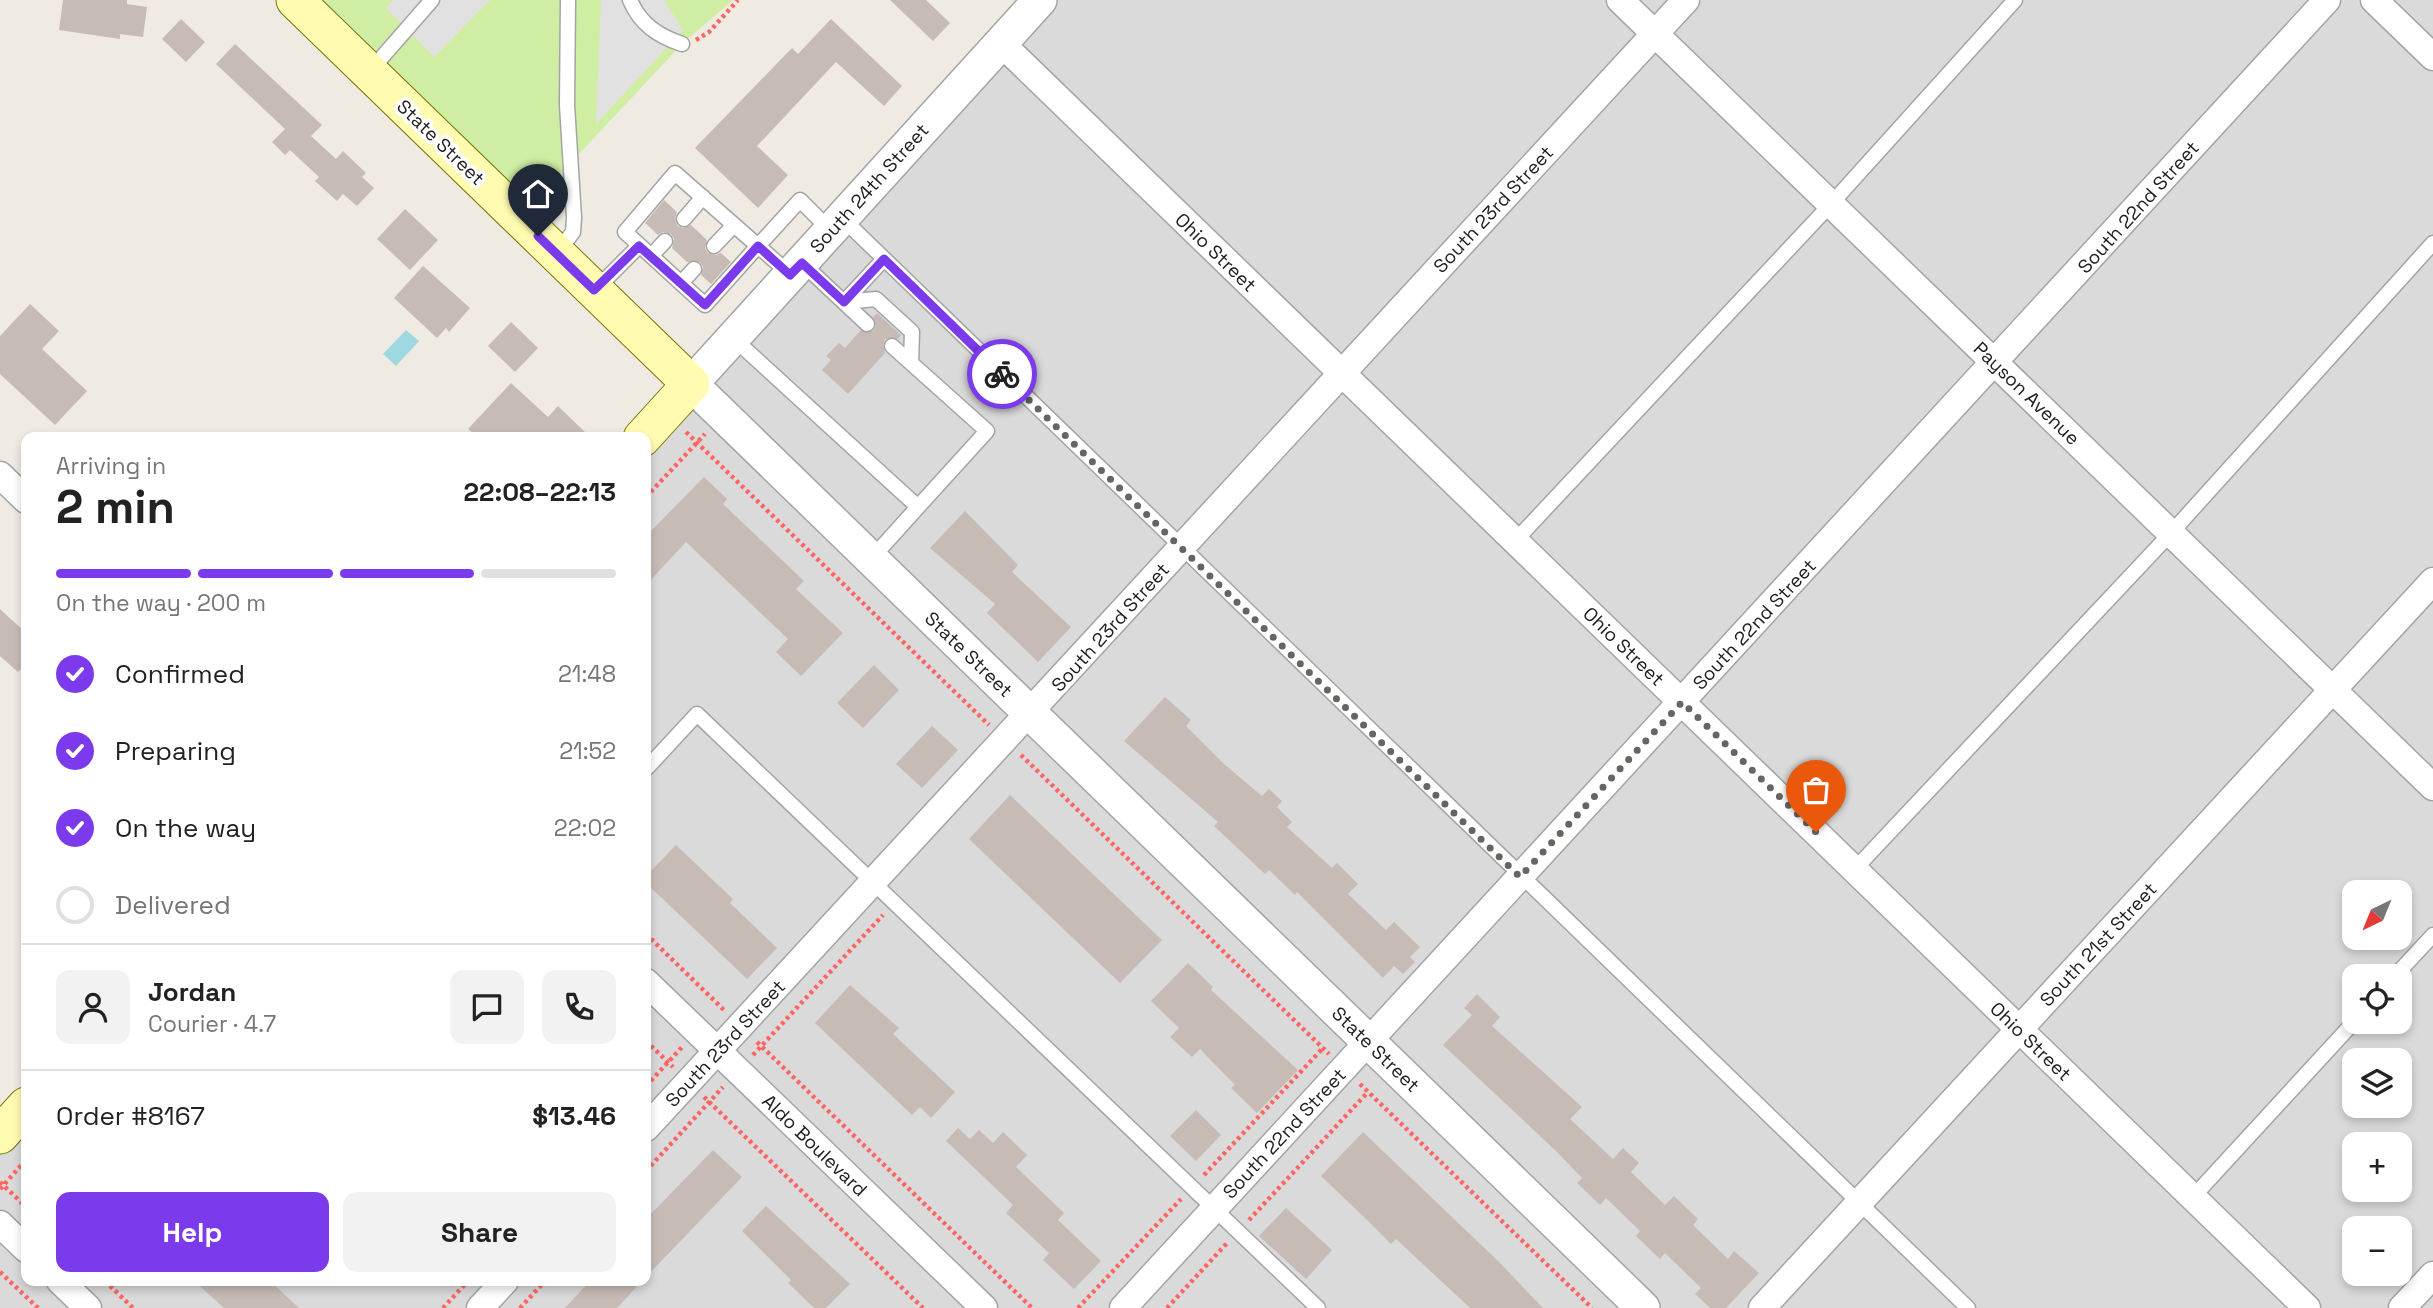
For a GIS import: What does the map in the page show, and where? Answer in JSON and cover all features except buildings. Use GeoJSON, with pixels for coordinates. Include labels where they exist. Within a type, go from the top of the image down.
{"type":"FeatureCollection","features":[{"type":"Feature","properties":{"kind":"main road","name":"State Street"},"geometry":{"type":"LineString","coordinates":[[295,0],[691,384]]}},
{"type":"Feature","properties":{"kind":"main road","name":"South 24th Street"},"geometry":{"type":"LineString","coordinates":[[653,425],[691,384]]}},
{"type":"Feature","properties":{"kind":"main road"},"geometry":{"type":"LineString","coordinates":[[0,1135],[21,1112]]}},
{"type":"Feature","properties":{"kind":"street","name":"South 24th Street"},"geometry":{"type":"LineString","coordinates":[[691,384],[1040,0]]}},
{"type":"Feature","properties":{"kind":"street","name":"Payson Avenue"},"geometry":{"type":"LineString","coordinates":[[1620,0],[2433,787]]}},
{"type":"Feature","properties":{"kind":"street","name":"South 23rd Street"},"geometry":{"type":"LineString","coordinates":[[651,1123],[1686,0]]}},
{"type":"Feature","properties":{"kind":"street","name":"South 22nd Street"},"geometry":{"type":"LineString","coordinates":[[1123,1308],[2327,0]]}},
{"type":"Feature","properties":{"kind":"street"},"geometry":{"type":"LineString","coordinates":[[2374,0],[2433,57]]}},
{"type":"Feature","properties":{"kind":"street","name":"Ohio Street"},"geometry":{"type":"LineString","coordinates":[[1001,43],[2306,1308]]}},
{"type":"Feature","properties":{"kind":"street","name":"State Street"},"geometry":{"type":"LineString","coordinates":[[691,384],[1639,1306]]}},
{"type":"Feature","properties":{"kind":"street"},"geometry":{"type":"LineString","coordinates":[[0,475],[21,495]]}},
{"type":"Feature","properties":{"kind":"street","name":"South 21st Street"},"geometry":{"type":"LineString","coordinates":[[1762,1308],[2433,581]]}},
{"type":"Feature","properties":{"kind":"street","name":"Aldo Boulevard"},"geometry":{"type":"LineString","coordinates":[[651,987],[984,1308]]}},
{"type":"Feature","properties":{"kind":"street"},"geometry":{"type":"LineString","coordinates":[[0,1224],[21,1244]]}},
{"type":"Feature","properties":{"kind":"street"},"geometry":{"type":"LineString","coordinates":[[2402,1308],[2433,1275]]}},
{"type":"Feature","properties":{"kind":"street"},"geometry":{"type":"LineString","coordinates":[[65,1286],[89,1308]]}},
{"type":"Feature","properties":{"kind":"street"},"geometry":{"type":"LineString","coordinates":[[480,1308],[500,1286]]}},
{"type":"Feature","properties":{"kind":"lane"},"geometry":{"type":"LineString","coordinates":[[369,72],[432,0]]}},
{"type":"Feature","properties":{"kind":"lane"},"geometry":{"type":"LineString","coordinates":[[556,254],[573,232],[574,218],[567,105],[568,0]]}},
{"type":"Feature","properties":{"kind":"lane"},"geometry":{"type":"LineString","coordinates":[[630,0],[645,24],[662,38],[682,44]]}},
{"type":"Feature","properties":{"kind":"lane"},"geometry":{"type":"LineString","coordinates":[[1515,541],[1831,204],[2015,0]]}},
{"type":"Feature","properties":{"kind":"lane"},"geometry":{"type":"LineString","coordinates":[[867,324],[844,302],[758,246],[675,173],[625,232],[705,305],[758,246],[800,200],[884,259],[1968,1308]]}},
{"type":"Feature","properties":{"kind":"lane"},"geometry":{"type":"LineString","coordinates":[[684,219],[703,197]]}},
{"type":"Feature","properties":{"kind":"lane"},"geometry":{"type":"LineString","coordinates":[[714,246],[734,225]]}},
{"type":"Feature","properties":{"kind":"lane"},"geometry":{"type":"LineString","coordinates":[[651,256],[665,241]]}},
{"type":"Feature","properties":{"kind":"lane"},"geometry":{"type":"LineString","coordinates":[[1854,870],[2171,533],[2433,243]]}},
{"type":"Feature","properties":{"kind":"lane"},"geometry":{"type":"LineString","coordinates":[[594,290],[639,246]]}},
{"type":"Feature","properties":{"kind":"lane"},"geometry":{"type":"LineString","coordinates":[[844,302],[884,259]]}},
{"type":"Feature","properties":{"kind":"lane"},"geometry":{"type":"LineString","coordinates":[[681,283],[694,269]]}},
{"type":"Feature","properties":{"kind":"lane"},"geometry":{"type":"LineString","coordinates":[[844,302],[876,299],[912,332],[911,363]]}},
{"type":"Feature","properties":{"kind":"lane"},"geometry":{"type":"LineString","coordinates":[[733,338],[918,507]]}},
{"type":"Feature","properties":{"kind":"lane"},"geometry":{"type":"LineString","coordinates":[[871,559],[987,431],[892,346]]}},
{"type":"Feature","properties":{"kind":"lane"},"geometry":{"type":"LineString","coordinates":[[651,764],[697,714],[1318,1308]]}},
{"type":"Feature","properties":{"kind":"lane"},"geometry":{"type":"LineString","coordinates":[[2406,964],[2433,935]]}},
{"type":"Feature","properties":{"kind":"lane"},"geometry":{"type":"LineString","coordinates":[[2193,1198],[2342,1034]]}},
{"type":"Feature","properties":{"kind":"path"},"geometry":{"type":"LineString","coordinates":[[682,44],[695,41],[709,32],[738,0]]}},
{"type":"Feature","properties":{"kind":"path"},"geometry":{"type":"LineString","coordinates":[[653,425],[697,442],[1592,1308]]}},
{"type":"Feature","properties":{"kind":"path"},"geometry":{"type":"LineString","coordinates":[[651,492],[697,442]]}},
{"type":"Feature","properties":{"kind":"path"},"geometry":{"type":"LineString","coordinates":[[651,1166],[894,904]]}},
{"type":"Feature","properties":{"kind":"path"},"geometry":{"type":"LineString","coordinates":[[651,939],[1032,1308]]}},
{"type":"Feature","properties":{"kind":"path"},"geometry":{"type":"LineString","coordinates":[[651,1081],[696,1031]]}},
{"type":"Feature","properties":{"kind":"path"},"geometry":{"type":"LineString","coordinates":[[651,1046],[923,1308]]}},
{"type":"Feature","properties":{"kind":"path"},"geometry":{"type":"LineString","coordinates":[[1167,1308],[1368,1091]]}},
{"type":"Feature","properties":{"kind":"path"},"geometry":{"type":"LineString","coordinates":[[21,1165],[1,1185],[21,1203]]}},
{"type":"Feature","properties":{"kind":"path"},"geometry":{"type":"LineString","coordinates":[[0,1272],[38,1308]]}},
{"type":"Feature","properties":{"kind":"path"},"geometry":{"type":"LineString","coordinates":[[110,1286],[133,1308]]}},
{"type":"Feature","properties":{"kind":"path"},"geometry":{"type":"LineString","coordinates":[[443,1308],[463,1286]]}},
{"type":"Feature","properties":{"kind":"path"},"geometry":{"type":"LineString","coordinates":[[520,1308],[540,1286]]}},
{"type":"Feature","properties":{"kind":"shaded area"},"geometry":{"type":"Polygon","coordinates":[[[393,0],[490,0],[434,57],[386,8],[393,0]]]}},
{"type":"Feature","properties":{"kind":"shaded area"},"geometry":{"type":"Polygon","coordinates":[[[601,0],[664,0],[683,30],[596,124],[601,0]]]}},
{"type":"Feature","properties":{"kind":"shaded area"},"geometry":{"type":"Polygon","coordinates":[[[1040,0],[2433,0],[2433,1308],[0,1308],[0,1134],[21,1111],[21,1286],[651,1286],[651,432],[1040,0]]]}},
{"type":"Feature","properties":{"kind":"green space"},"geometry":{"type":"Polygon","coordinates":[[[295,0],[733,0],[682,44],[519,218],[295,0]]]}},
{"type":"Feature","properties":{"kind":"water"},"geometry":{"type":"Polygon","coordinates":[[[406,330],[419,341],[396,366],[383,354],[406,330]]]}},
{"type":"Feature","properties":{"kind":"way so far"},"geometry":{"type":"LineString","coordinates":[[1002,374],[1520,877],[1682,702],[1816,832]]}},
{"type":"Feature","properties":{"kind":"route"},"geometry":{"type":"LineString","coordinates":[[538,236],[594,290],[639,246],[705,305],[758,246],[790,275],[802,263],[844,302],[884,259],[1002,374]]}}]}
